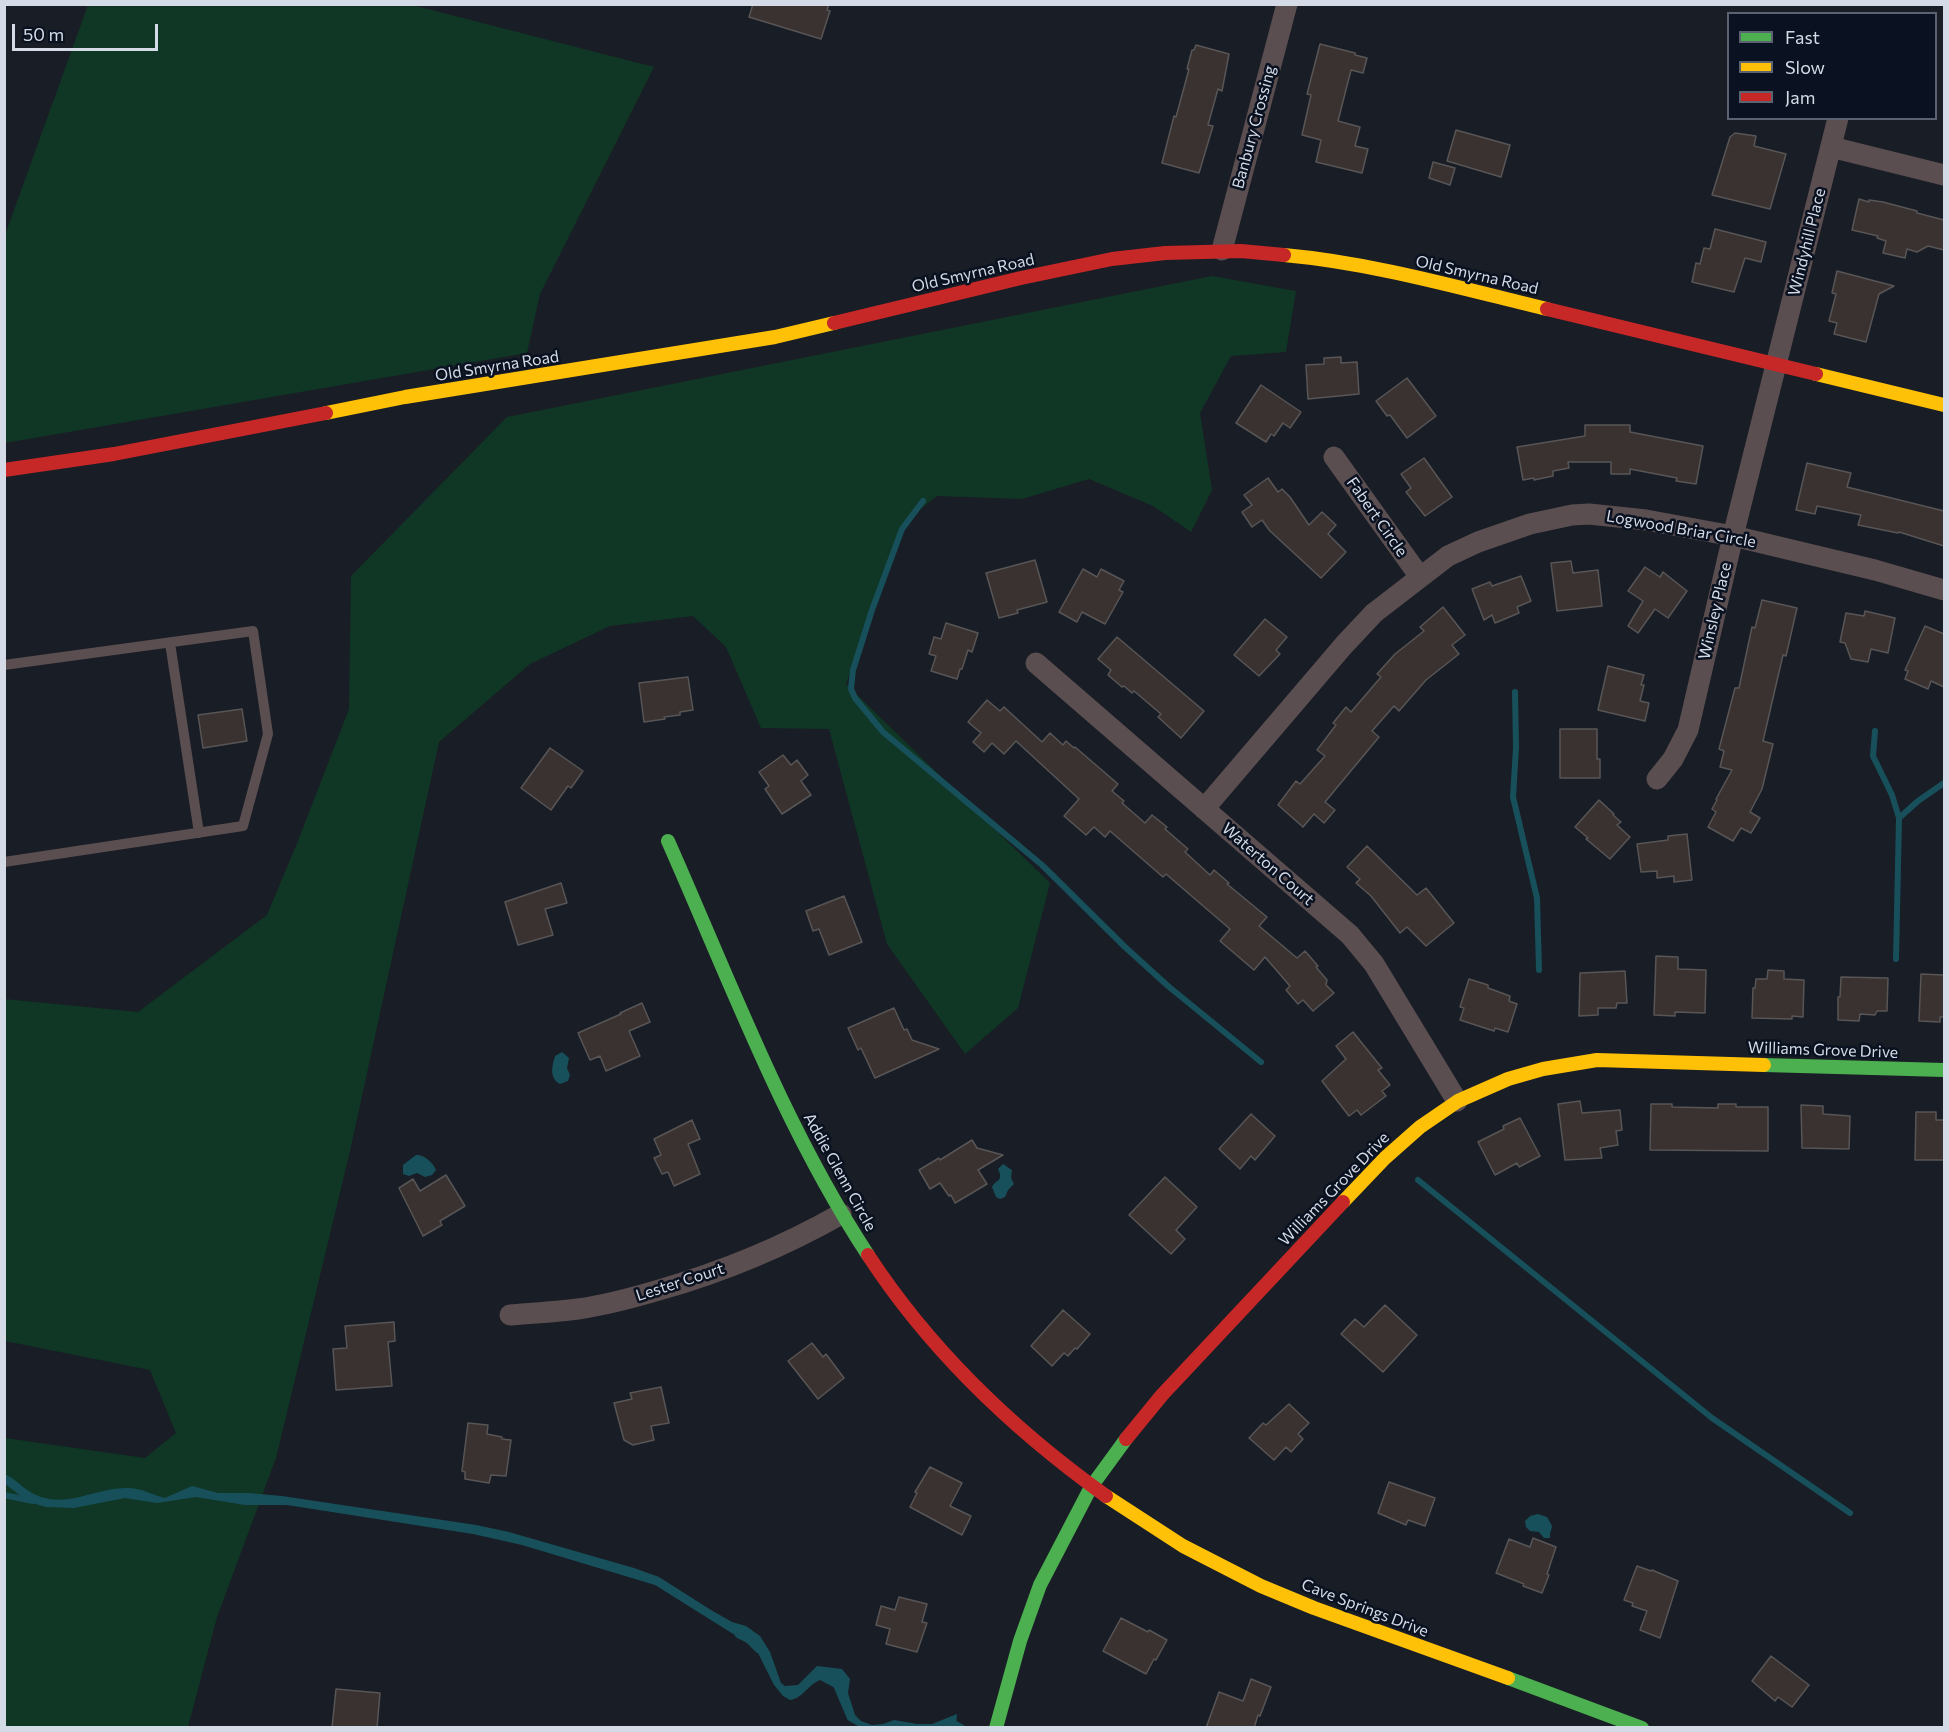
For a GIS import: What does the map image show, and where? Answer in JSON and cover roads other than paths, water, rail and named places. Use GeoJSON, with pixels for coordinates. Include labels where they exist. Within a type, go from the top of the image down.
{"type":"FeatureCollection","features":[{"type":"Feature","properties":{"kind":"street","name":"Banbury Crossing"},"geometry":{"type":"LineString","coordinates":[[1222,250],[1287,4]]}},
{"type":"Feature","properties":{"kind":"street","name":"Windyhill Place"},"geometry":{"type":"LineString","coordinates":[[1775,365],[1838,120]]}},
{"type":"Feature","properties":{"kind":"street"},"geometry":{"type":"LineString","coordinates":[[1832,147],[1944,175]]}},
{"type":"Feature","properties":{"kind":"street","name":"Old Smyrna Road"},"geometry":{"type":"LineString","coordinates":[[4,470],[114,453],[405,397],[775,337],[1089,264],[1145,255],[1222,250],[1308,257],[1397,273],[1944,405]]}},
{"type":"Feature","properties":{"kind":"street","name":"Winsley Place"},"geometry":{"type":"LineString","coordinates":[[1657,779],[1673,759],[1688,730],[1775,365]]}},
{"type":"Feature","properties":{"kind":"street","name":"Fabert Circle"},"geometry":{"type":"LineString","coordinates":[[1334,457],[1420,577]]}},
{"type":"Feature","properties":{"kind":"street","name":"Logwood Briar Circle"},"geometry":{"type":"LineString","coordinates":[[1204,809],[1358,628],[1374,613],[1448,556],[1478,542],[1530,524],[1572,515],[1596,514],[1623,517],[1733,536],[1875,570],[1944,590]]}},
{"type":"Feature","properties":{"kind":"street","name":"Waterton Court"},"geometry":{"type":"LineString","coordinates":[[1036,663],[1350,935],[1386,984],[1457,1101]]}},
{"type":"Feature","properties":{"kind":"street","name":"Addie Glenn Circle"},"geometry":{"type":"LineString","coordinates":[[668,841],[782,1098],[841,1214],[903,1304],[967,1379],[1013,1424],[1091,1486]]}},
{"type":"Feature","properties":{"kind":"street","name":"Williams Grove Drive"},"geometry":{"type":"LineString","coordinates":[[996,1728],[1020,1641],[1040,1585],[1091,1486],[1156,1402],[1380,1164],[1408,1136],[1457,1101],[1525,1073],[1553,1066],[1597,1060],[1944,1070]]}},
{"type":"Feature","properties":{"kind":"street","name":"Lester Court"},"geometry":{"type":"LineString","coordinates":[[510,1315],[579,1309],[683,1283],[766,1252],[812,1231],[841,1214]]}},
{"type":"Feature","properties":{"kind":"street","name":"Cave Springs Drive"},"geometry":{"type":"LineString","coordinates":[[1091,1486],[1160,1532],[1247,1580],[1642,1728]]}},
{"type":"Feature","properties":{"kind":"lane"},"geometry":{"type":"LineString","coordinates":[[4,665],[253,631],[268,734],[243,826],[4,862]]}},
{"type":"Feature","properties":{"kind":"lane"},"geometry":{"type":"LineString","coordinates":[[170,643],[198,833]]}},
{"type":"Feature","properties":{"kind":"water"},"geometry":{"type":"Polygon","coordinates":[[[562,1052],[569,1058],[567,1068],[570,1075],[568,1081],[560,1084],[554,1078],[552,1068],[555,1056],[562,1052]]]}},
{"type":"Feature","properties":{"kind":"water"},"geometry":{"type":"Polygon","coordinates":[[[416,1155],[425,1157],[433,1164],[436,1170],[432,1175],[425,1177],[417,1173],[409,1176],[403,1174],[403,1165],[416,1155]]]}},
{"type":"Feature","properties":{"kind":"water"},"geometry":{"type":"Polygon","coordinates":[[[1003,1164],[1012,1170],[1011,1178],[1014,1184],[1005,1197],[1000,1199],[996,1197],[992,1187],[1000,1178],[998,1169],[1003,1164]]]}},
{"type":"Feature","properties":{"kind":"water"},"geometry":{"type":"Polygon","coordinates":[[[5,1474],[32,1493],[48,1499],[71,1499],[128,1488],[165,1498],[192,1486],[218,1493],[282,1496],[509,1532],[659,1577],[711,1610],[732,1622],[746,1626],[760,1636],[770,1652],[781,1683],[785,1686],[798,1685],[817,1666],[842,1669],[850,1679],[848,1693],[855,1715],[861,1721],[872,1725],[894,1720],[932,1724],[957,1714],[956,1727],[859,1727],[847,1714],[839,1688],[828,1678],[816,1682],[800,1696],[790,1700],[783,1696],[774,1685],[754,1645],[747,1638],[738,1637],[655,1585],[522,1545],[473,1534],[287,1505],[245,1505],[196,1497],[157,1503],[125,1498],[74,1508],[46,1507],[29,1502],[5,1484],[5,1474]]]}},
{"type":"Feature","properties":{"kind":"water"},"geometry":{"type":"Polygon","coordinates":[[[1538,1514],[1547,1517],[1551,1524],[1550,1538],[1544,1538],[1539,1532],[1530,1531],[1526,1527],[1525,1521],[1530,1516],[1538,1514]]]}},
{"type":"Feature","properties":{"kind":"waterway"},"geometry":{"type":"LineString","coordinates":[[923,501],[902,529],[872,610],[853,670],[851,689],[855,698],[883,732],[1042,865],[1168,986],[1261,1062]]}},
{"type":"Feature","properties":{"kind":"waterway"},"geometry":{"type":"LineString","coordinates":[[1515,692],[1516,748],[1513,797],[1537,898],[1539,970]]}},
{"type":"Feature","properties":{"kind":"waterway"},"geometry":{"type":"LineString","coordinates":[[1875,731],[1873,756],[1892,795],[1899,818],[1896,959]]}},
{"type":"Feature","properties":{"kind":"waterway"},"geometry":{"type":"LineString","coordinates":[[1899,818],[1944,783]]}},
{"type":"Feature","properties":{"kind":"waterway"},"geometry":{"type":"LineString","coordinates":[[1418,1180],[1712,1418],[1850,1513]]}},
{"type":"Feature","properties":{"kind":"waterway"},"geometry":{"type":"LineString","coordinates":[[4,1495],[33,1501]]}},
{"type":"Feature","properties":{"kind":"waterway"},"geometry":{"type":"LineString","coordinates":[[738,1635],[748,1640],[758,1650]]}},
{"type":"Feature","properties":{"kind":"waterway"},"geometry":{"type":"LineString","coordinates":[[819,1676],[836,1685],[850,1718],[867,1728]]}},
{"type":"Feature","properties":{"kind":"waterway"},"geometry":{"type":"LineString","coordinates":[[944,1728],[956,1724],[963,1728]]}}]}
